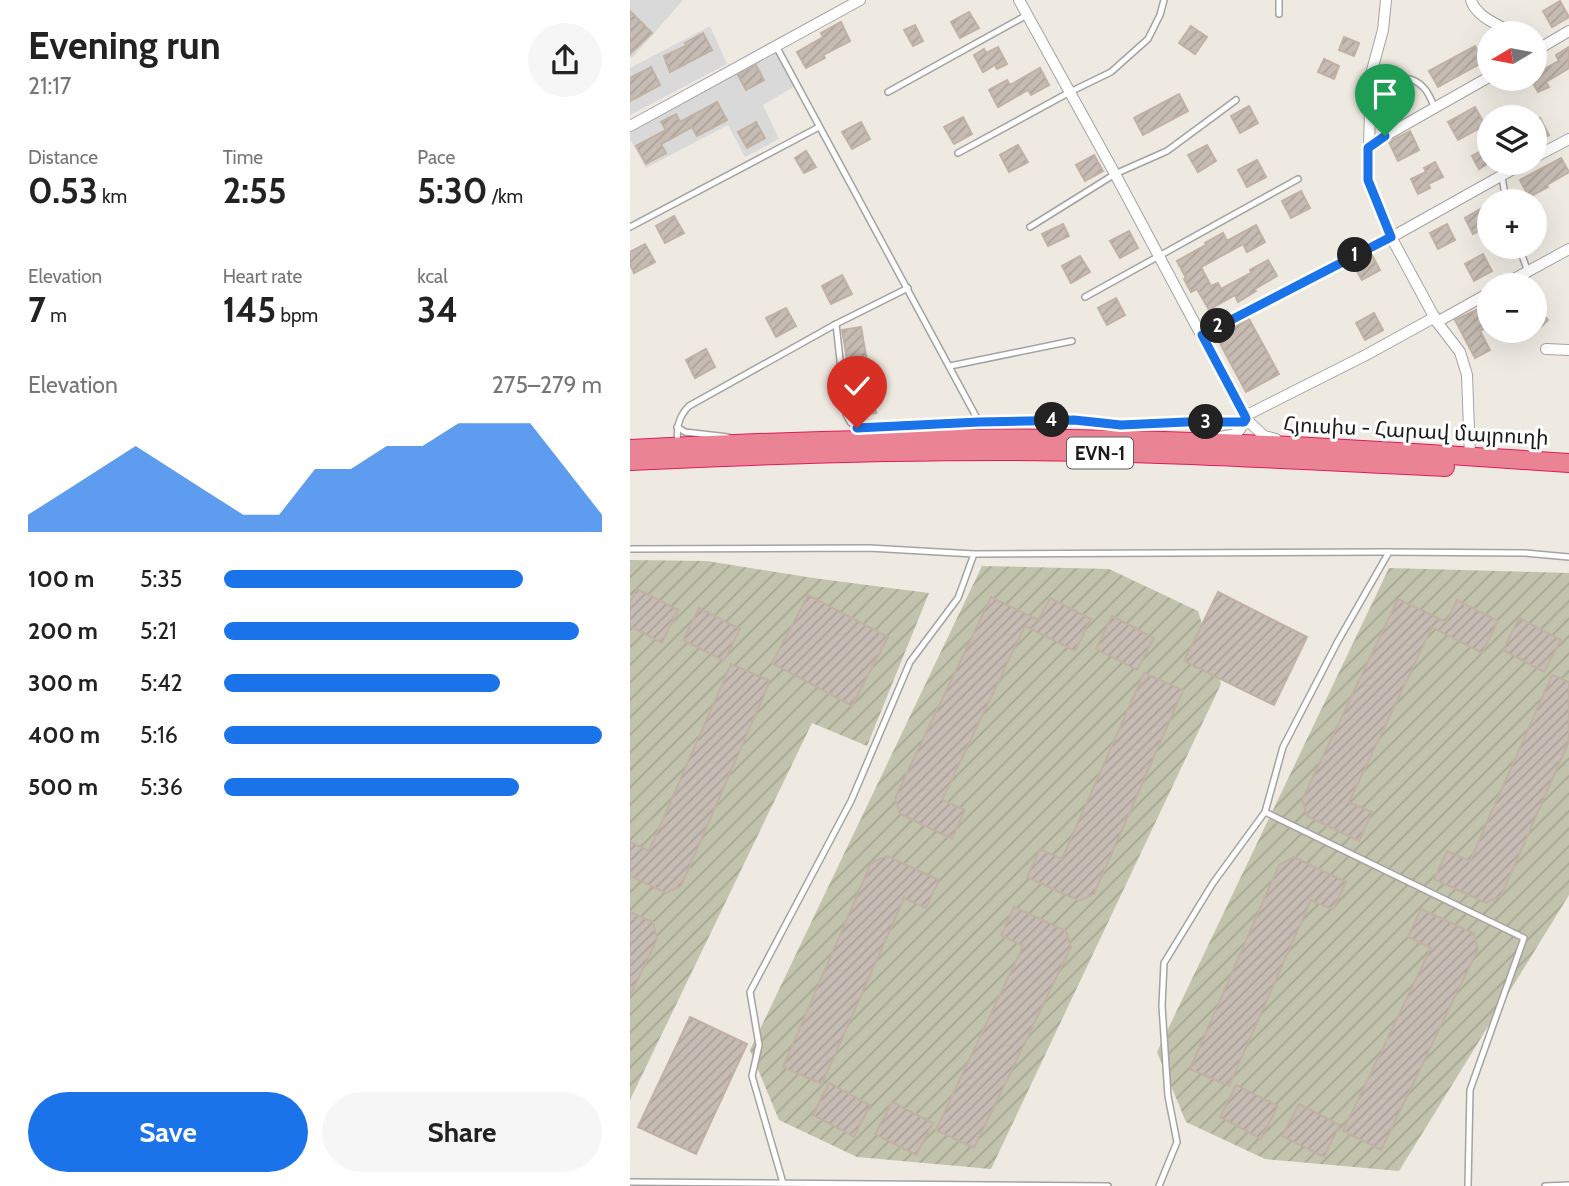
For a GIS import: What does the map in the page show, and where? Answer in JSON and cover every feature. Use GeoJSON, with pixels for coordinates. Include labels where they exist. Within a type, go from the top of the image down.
{"type":"FeatureCollection","features":[{"type":"Feature","properties":{"kind":"highway","name":"Հյուսիս - Հարավ մայրուղի"},"geometry":{"type":"LineString","coordinates":[[630,449],[748,443],[970,438],[1194,442],[1569,463]]}},
{"type":"Feature","properties":{"kind":"highway","name":"Հյուսիս - Հարավ մայրուղի"},"geometry":{"type":"LineString","coordinates":[[630,461],[875,452],[1016,451],[1223,456],[1569,474]]}},
{"type":"Feature","properties":{"kind":"street"},"geometry":{"type":"LineString","coordinates":[[630,126],[860,0]]}},
{"type":"Feature","properties":{"kind":"street"},"geometry":{"type":"LineString","coordinates":[[1019,0],[1159,255],[1245,419],[1264,436],[1308,448]]}},
{"type":"Feature","properties":{"kind":"street"},"geometry":{"type":"LineString","coordinates":[[1386,0],[1371,78],[1368,180],[1391,237],[1436,319],[1460,352],[1467,375],[1470,457]]}},
{"type":"Feature","properties":{"kind":"street"},"geometry":{"type":"LineString","coordinates":[[1471,0],[1481,14],[1493,21]]}},
{"type":"Feature","properties":{"kind":"street"},"geometry":{"type":"LineString","coordinates":[[1547,42],[1569,31]]}},
{"type":"Feature","properties":{"kind":"street"},"geometry":{"type":"LineString","coordinates":[[1368,148],[1477,84]]}},
{"type":"Feature","properties":{"kind":"street"},"geometry":{"type":"LineString","coordinates":[[1547,151],[1569,139]]}},
{"type":"Feature","properties":{"kind":"street"},"geometry":{"type":"LineString","coordinates":[[1202,335],[1505,175]]}},
{"type":"Feature","properties":{"kind":"street"},"geometry":{"type":"LineString","coordinates":[[1528,272],[1569,249]]}},
{"type":"Feature","properties":{"kind":"street"},"geometry":{"type":"LineString","coordinates":[[1194,442],[1236,434],[1242,430],[1245,419],[1477,299]]}},
{"type":"Feature","properties":{"kind":"street"},"geometry":{"type":"LineString","coordinates":[[1546,349],[1569,350]]}},
{"type":"Feature","properties":{"kind":"lane"},"geometry":{"type":"LineString","coordinates":[[958,153],[1111,72],[1148,39],[1164,0]]}},
{"type":"Feature","properties":{"kind":"lane"},"geometry":{"type":"LineString","coordinates":[[1279,0],[1279,14]]}},
{"type":"Feature","properties":{"kind":"lane"},"geometry":{"type":"LineString","coordinates":[[888,92],[1027,15]]}},
{"type":"Feature","properties":{"kind":"lane"},"geometry":{"type":"LineString","coordinates":[[776,46],[979,422]]}},
{"type":"Feature","properties":{"kind":"lane"},"geometry":{"type":"LineString","coordinates":[[1371,78],[1416,80],[1426,89],[1435,108]]}},
{"type":"Feature","properties":{"kind":"lane"},"geometry":{"type":"LineString","coordinates":[[1030,227],[1115,174],[1167,151],[1236,100]]}},
{"type":"Feature","properties":{"kind":"lane"},"geometry":{"type":"LineString","coordinates":[[630,228],[819,127]]}},
{"type":"Feature","properties":{"kind":"lane"},"geometry":{"type":"LineString","coordinates":[[1502,177],[1504,189]]}},
{"type":"Feature","properties":{"kind":"lane"},"geometry":{"type":"LineString","coordinates":[[1085,297],[1298,179]]}},
{"type":"Feature","properties":{"kind":"lane"},"geometry":{"type":"LineString","coordinates":[[1523,259],[1528,272]]}},
{"type":"Feature","properties":{"kind":"lane"},"geometry":{"type":"LineString","coordinates":[[678,446],[677,427],[682,413],[689,406],[836,324],[908,288]]}},
{"type":"Feature","properties":{"kind":"lane"},"geometry":{"type":"LineString","coordinates":[[836,324],[846,414],[857,428],[979,422],[1074,420],[1121,425],[1245,419]]}},
{"type":"Feature","properties":{"kind":"lane"},"geometry":{"type":"LineString","coordinates":[[950,366],[1072,341]]}},
{"type":"Feature","properties":{"kind":"lane"},"geometry":{"type":"LineString","coordinates":[[677,427],[685,432],[720,435],[748,443]]}},
{"type":"Feature","properties":{"kind":"lane"},"geometry":{"type":"LineString","coordinates":[[630,550],[869,548],[974,554],[1389,552],[1569,556]]}},
{"type":"Feature","properties":{"kind":"lane"},"geometry":{"type":"LineString","coordinates":[[1159,1186],[1177,1142],[1168,1096],[1162,1006],[1164,963],[1213,883],[1265,812],[1283,747],[1338,641],[1389,552]]}},
{"type":"Feature","properties":{"kind":"lane"},"geometry":{"type":"LineString","coordinates":[[783,1183],[752,1076],[759,1045],[750,992],[851,801],[910,662],[958,598],[974,554]]}},
{"type":"Feature","properties":{"kind":"lane"},"geometry":{"type":"LineString","coordinates":[[1265,812],[1524,938],[1470,1090],[1468,1186]]}},
{"type":"Feature","properties":{"kind":"lane"},"geometry":{"type":"LineString","coordinates":[[630,1182],[1108,1186]]}},
{"type":"Feature","properties":{"kind":"lane"},"geometry":{"type":"LineString","coordinates":[[1545,1186],[1569,1185]]}},
{"type":"Feature","properties":{"kind":"shaded area"},"geometry":{"type":"Polygon","coordinates":[[[630,0],[683,0],[630,58],[630,0]]]}},
{"type":"Feature","properties":{"kind":"shaded area"},"geometry":{"type":"Polygon","coordinates":[[[710,26],[727,64],[630,115],[630,68],[710,26]]]}},
{"type":"Feature","properties":{"kind":"shaded area"},"geometry":{"type":"Polygon","coordinates":[[[776,51],[795,86],[763,105],[779,139],[745,157],[728,125],[646,168],[630,139],[630,131],[776,51]]]}},
{"type":"Feature","properties":{"kind":"shaded area"},"geometry":{"type":"Polygon","coordinates":[[[630,560],[707,561],[929,593],[867,746],[812,723],[630,1100],[630,560]]]}},
{"type":"Feature","properties":{"kind":"shaded area"},"geometry":{"type":"Polygon","coordinates":[[[982,566],[1109,569],[1198,611],[1221,684],[991,1169],[857,1157],[779,1120],[750,1050],[982,566]]]}},
{"type":"Feature","properties":{"kind":"shaded area"},"geometry":{"type":"Polygon","coordinates":[[[1389,568],[1569,573],[1569,895],[1399,1171],[1265,1159],[1186,1122],[1157,1052],[1389,568]]]}},
{"type":"Feature","properties":{"kind":"building"},"geometry":{"type":"Polygon","coordinates":[[[1560,1],[1569,17],[1552,27],[1543,11],[1560,1]]]}},
{"type":"Feature","properties":{"kind":"building"},"geometry":{"type":"Polygon","coordinates":[[[630,11],[652,33],[630,54],[630,11]]]}},
{"type":"Feature","properties":{"kind":"building"},"geometry":{"type":"Polygon","coordinates":[[[969,12],[979,28],[960,38],[951,22],[969,12]]]}},
{"type":"Feature","properties":{"kind":"building"},"geometry":{"type":"Polygon","coordinates":[[[841,22],[850,41],[823,55],[825,58],[806,68],[797,52],[823,37],[821,33],[841,22]]]}},
{"type":"Feature","properties":{"kind":"building"},"geometry":{"type":"Polygon","coordinates":[[[915,25],[923,41],[913,46],[904,30],[915,25]]]}},
{"type":"Feature","properties":{"kind":"building"},"geometry":{"type":"Polygon","coordinates":[[[1191,26],[1207,37],[1195,54],[1179,43],[1191,26]]]}},
{"type":"Feature","properties":{"kind":"building"},"geometry":{"type":"Polygon","coordinates":[[[703,33],[712,50],[670,72],[664,56],[686,46],[685,43],[703,33]]]}},
{"type":"Feature","properties":{"kind":"building"},"geometry":{"type":"Polygon","coordinates":[[[1344,37],[1359,43],[1354,56],[1339,50],[1344,37]]]}},
{"type":"Feature","properties":{"kind":"building"},"geometry":{"type":"Polygon","coordinates":[[[1475,46],[1477,50],[1477,65],[1438,87],[1429,71],[1475,46]]]}},
{"type":"Feature","properties":{"kind":"building"},"geometry":{"type":"Polygon","coordinates":[[[998,47],[1007,64],[997,69],[995,65],[983,72],[974,55],[984,49],[986,53],[998,47]]]}},
{"type":"Feature","properties":{"kind":"building"},"geometry":{"type":"Polygon","coordinates":[[[1569,47],[1569,68],[1547,81],[1547,68],[1559,61],[1556,55],[1569,47]]]}},
{"type":"Feature","properties":{"kind":"building"},"geometry":{"type":"Polygon","coordinates":[[[1324,59],[1339,66],[1334,79],[1318,72],[1324,59]]]}},
{"type":"Feature","properties":{"kind":"building"},"geometry":{"type":"Polygon","coordinates":[[[756,65],[764,80],[746,90],[738,75],[756,65]]]}},
{"type":"Feature","properties":{"kind":"building"},"geometry":{"type":"Polygon","coordinates":[[[651,67],[660,85],[630,101],[630,78],[651,67]]]}},
{"type":"Feature","properties":{"kind":"building"},"geometry":{"type":"Polygon","coordinates":[[[1040,68],[1049,85],[1031,95],[1028,90],[998,107],[989,90],[1007,80],[1010,85],[1040,68]]]}},
{"type":"Feature","properties":{"kind":"building"},"geometry":{"type":"Polygon","coordinates":[[[1179,94],[1188,111],[1143,135],[1134,118],[1179,94]]]}},
{"type":"Feature","properties":{"kind":"building"},"geometry":{"type":"Polygon","coordinates":[[[717,102],[727,120],[697,136],[692,127],[661,144],[666,153],[646,164],[636,146],[666,130],[661,122],[676,114],[680,122],[717,102]]]}},
{"type":"Feature","properties":{"kind":"building"},"geometry":{"type":"Polygon","coordinates":[[[1249,106],[1258,123],[1240,133],[1231,116],[1249,106]]]}},
{"type":"Feature","properties":{"kind":"building"},"geometry":{"type":"Polygon","coordinates":[[[1475,107],[1477,111],[1477,129],[1458,140],[1448,122],[1475,107]]]}},
{"type":"Feature","properties":{"kind":"building"},"geometry":{"type":"Polygon","coordinates":[[[963,117],[972,134],[954,144],[944,127],[963,117]]]}},
{"type":"Feature","properties":{"kind":"building"},"geometry":{"type":"Polygon","coordinates":[[[756,122],[765,138],[747,148],[738,132],[756,122]]]}},
{"type":"Feature","properties":{"kind":"building"},"geometry":{"type":"Polygon","coordinates":[[[861,122],[870,139],[852,149],[842,132],[861,122]]]}},
{"type":"Feature","properties":{"kind":"building"},"geometry":{"type":"Polygon","coordinates":[[[1410,131],[1419,150],[1398,161],[1389,142],[1410,131]]]}},
{"type":"Feature","properties":{"kind":"building"},"geometry":{"type":"Polygon","coordinates":[[[1018,145],[1028,162],[1009,172],[1000,155],[1018,145]]]}},
{"type":"Feature","properties":{"kind":"building"},"geometry":{"type":"Polygon","coordinates":[[[1207,145],[1216,161],[1198,172],[1188,155],[1207,145]]]}},
{"type":"Feature","properties":{"kind":"building"},"geometry":{"type":"Polygon","coordinates":[[[806,151],[816,167],[804,173],[795,158],[806,151]]]}},
{"type":"Feature","properties":{"kind":"building"},"geometry":{"type":"Polygon","coordinates":[[[1094,155],[1103,171],[1085,181],[1076,165],[1094,155]]]}},
{"type":"Feature","properties":{"kind":"building"},"geometry":{"type":"Polygon","coordinates":[[[1561,158],[1569,172],[1544,189],[1525,189],[1520,180],[1529,175],[1547,175],[1547,166],[1561,158]]]}},
{"type":"Feature","properties":{"kind":"building"},"geometry":{"type":"Polygon","coordinates":[[[1257,160],[1266,177],[1247,187],[1238,170],[1257,160]]]}},
{"type":"Feature","properties":{"kind":"building"},"geometry":{"type":"Polygon","coordinates":[[[1435,162],[1443,177],[1428,184],[1430,188],[1418,194],[1411,179],[1426,172],[1424,168],[1435,162]]]}},
{"type":"Feature","properties":{"kind":"building"},"geometry":{"type":"Polygon","coordinates":[[[1301,191],[1310,208],[1291,218],[1282,201],[1301,191]]]}},
{"type":"Feature","properties":{"kind":"building"},"geometry":{"type":"Polygon","coordinates":[[[1477,211],[1477,232],[1473,234],[1465,218],[1477,211]]]}},
{"type":"Feature","properties":{"kind":"building"},"geometry":{"type":"Polygon","coordinates":[[[674,216],[684,233],[665,243],[656,226],[674,216]]]}},
{"type":"Feature","properties":{"kind":"building"},"geometry":{"type":"Polygon","coordinates":[[[1063,224],[1069,236],[1048,246],[1042,234],[1063,224]]]}},
{"type":"Feature","properties":{"kind":"building"},"geometry":{"type":"Polygon","coordinates":[[[1447,224],[1455,240],[1438,249],[1430,233],[1447,224]]]}},
{"type":"Feature","properties":{"kind":"building"},"geometry":{"type":"Polygon","coordinates":[[[1256,225],[1265,242],[1247,252],[1243,244],[1201,267],[1211,286],[1218,283],[1221,289],[1251,273],[1250,270],[1268,260],[1277,276],[1238,302],[1235,295],[1209,310],[1197,289],[1191,292],[1177,261],[1223,233],[1227,241],[1256,225]]]}},
{"type":"Feature","properties":{"kind":"building"},"geometry":{"type":"Polygon","coordinates":[[[1129,231],[1138,248],[1120,258],[1110,241],[1129,231]]]}},
{"type":"Feature","properties":{"kind":"building"},"geometry":{"type":"Polygon","coordinates":[[[645,244],[655,262],[634,273],[630,264],[630,252],[645,244]]]}},
{"type":"Feature","properties":{"kind":"building"},"geometry":{"type":"Polygon","coordinates":[[[1372,255],[1380,270],[1362,280],[1353,265],[1372,255]]]}},
{"type":"Feature","properties":{"kind":"building"},"geometry":{"type":"Polygon","coordinates":[[[1080,256],[1090,272],[1071,283],[1062,266],[1080,256]]]}},
{"type":"Feature","properties":{"kind":"building"},"geometry":{"type":"Polygon","coordinates":[[[1477,257],[1486,259],[1492,271],[1477,273],[1477,279],[1474,281],[1465,264],[1477,257]]]}},
{"type":"Feature","properties":{"kind":"building"},"geometry":{"type":"Polygon","coordinates":[[[842,275],[852,294],[831,304],[822,286],[842,275]]]}},
{"type":"Feature","properties":{"kind":"building"},"geometry":{"type":"Polygon","coordinates":[[[1116,298],[1125,315],[1107,325],[1098,308],[1116,298]]]}},
{"type":"Feature","properties":{"kind":"building"},"geometry":{"type":"Polygon","coordinates":[[[786,308],[796,326],[776,337],[766,318],[786,308]]]}},
{"type":"Feature","properties":{"kind":"building"},"geometry":{"type":"Polygon","coordinates":[[[1477,310],[1477,343],[1486,343],[1490,350],[1475,358],[1455,320],[1477,310]]]}},
{"type":"Feature","properties":{"kind":"building"},"geometry":{"type":"Polygon","coordinates":[[[1374,313],[1383,330],[1365,340],[1356,323],[1374,313]]]}},
{"type":"Feature","properties":{"kind":"building"},"geometry":{"type":"Polygon","coordinates":[[[1249,319],[1279,374],[1246,392],[1216,336],[1249,319]]]}},
{"type":"Feature","properties":{"kind":"building"},"geometry":{"type":"Polygon","coordinates":[[[861,327],[876,413],[857,416],[842,330],[861,327]]]}},
{"type":"Feature","properties":{"kind":"building"},"geometry":{"type":"Polygon","coordinates":[[[706,349],[715,367],[695,378],[686,360],[706,349]]]}},
{"type":"Feature","properties":{"kind":"building"},"geometry":{"type":"Polygon","coordinates":[[[637,589],[678,610],[662,643],[630,626],[630,602],[637,589]]]}},
{"type":"Feature","properties":{"kind":"building"},"geometry":{"type":"Polygon","coordinates":[[[1218,592],[1307,637],[1274,705],[1184,661],[1218,592]]]}},
{"type":"Feature","properties":{"kind":"building"},"geometry":{"type":"Polygon","coordinates":[[[808,595],[888,637],[852,706],[772,663],[808,595]]]}},
{"type":"Feature","properties":{"kind":"building"},"geometry":{"type":"Polygon","coordinates":[[[991,597],[1038,620],[1050,598],[1091,619],[1075,651],[1025,626],[942,800],[965,810],[952,839],[900,814],[895,798],[991,597]]]}},
{"type":"Feature","properties":{"kind":"building"},"geometry":{"type":"Polygon","coordinates":[[[1398,599],[1446,622],[1457,600],[1498,621],[1482,653],[1432,627],[1349,802],[1372,812],[1359,841],[1307,816],[1302,800],[1398,599]]]}},
{"type":"Feature","properties":{"kind":"building"},"geometry":{"type":"Polygon","coordinates":[[[699,608],[740,629],[724,661],[683,640],[699,608]]]}},
{"type":"Feature","properties":{"kind":"building"},"geometry":{"type":"Polygon","coordinates":[[[1112,616],[1154,638],[1137,670],[1096,649],[1112,616]]]}},
{"type":"Feature","properties":{"kind":"building"},"geometry":{"type":"Polygon","coordinates":[[[1519,618],[1561,640],[1544,672],[1503,650],[1519,618]]]}},
{"type":"Feature","properties":{"kind":"building"},"geometry":{"type":"Polygon","coordinates":[[[731,664],[770,681],[681,886],[666,893],[630,876],[630,842],[649,851],[731,664]]]}},
{"type":"Feature","properties":{"kind":"building"},"geometry":{"type":"Polygon","coordinates":[[[1144,673],[1183,690],[1094,894],[1079,901],[1027,877],[1040,849],[1062,859],[1144,673]]]}},
{"type":"Feature","properties":{"kind":"building"},"geometry":{"type":"Polygon","coordinates":[[[1552,675],[1569,682],[1569,741],[1501,896],[1486,903],[1434,879],[1447,851],[1470,861],[1552,675]]]}},
{"type":"Feature","properties":{"kind":"building"},"geometry":{"type":"Polygon","coordinates":[[[887,856],[939,880],[926,908],[904,898],[822,1084],[783,1067],[871,863],[887,856]]]}},
{"type":"Feature","properties":{"kind":"building"},"geometry":{"type":"Polygon","coordinates":[[[1294,857],[1346,882],[1333,910],[1311,900],[1229,1086],[1190,1069],[1279,865],[1294,857]]]}},
{"type":"Feature","properties":{"kind":"building"},"geometry":{"type":"Polygon","coordinates":[[[1014,907],[1066,931],[1071,947],[974,1148],[936,1130],[1023,946],[1001,935],[1014,907]]]}},
{"type":"Feature","properties":{"kind":"building"},"geometry":{"type":"Polygon","coordinates":[[[1421,909],[1473,933],[1478,949],[1381,1150],[1343,1131],[1431,948],[1408,937],[1421,909]]]}},
{"type":"Feature","properties":{"kind":"building"},"geometry":{"type":"Polygon","coordinates":[[[630,912],[653,922],[657,939],[630,996],[630,912]]]}},
{"type":"Feature","properties":{"kind":"building"},"geometry":{"type":"Polygon","coordinates":[[[690,1017],[747,1044],[696,1154],[638,1127],[690,1017]]]}},
{"type":"Feature","properties":{"kind":"building"},"geometry":{"type":"Polygon","coordinates":[[[829,1083],[870,1105],[854,1137],[813,1115],[829,1083]]]}},
{"type":"Feature","properties":{"kind":"building"},"geometry":{"type":"Polygon","coordinates":[[[1236,1085],[1278,1106],[1261,1139],[1220,1117],[1236,1085]]]}},
{"type":"Feature","properties":{"kind":"building"},"geometry":{"type":"Polygon","coordinates":[[[892,1102],[933,1123],[916,1155],[875,1134],[892,1102]]]}},
{"type":"Feature","properties":{"kind":"building"},"geometry":{"type":"Polygon","coordinates":[[[1299,1104],[1340,1125],[1324,1157],[1282,1136],[1299,1104]]]}},
{"type":"Feature","properties":{"kind":"route"},"geometry":{"type":"LineString","coordinates":[[857,428],[1074,420],[1121,425],[1244,422],[1245,416],[1202,335],[1391,237],[1368,180],[1368,148],[1385,136]]}}]}
